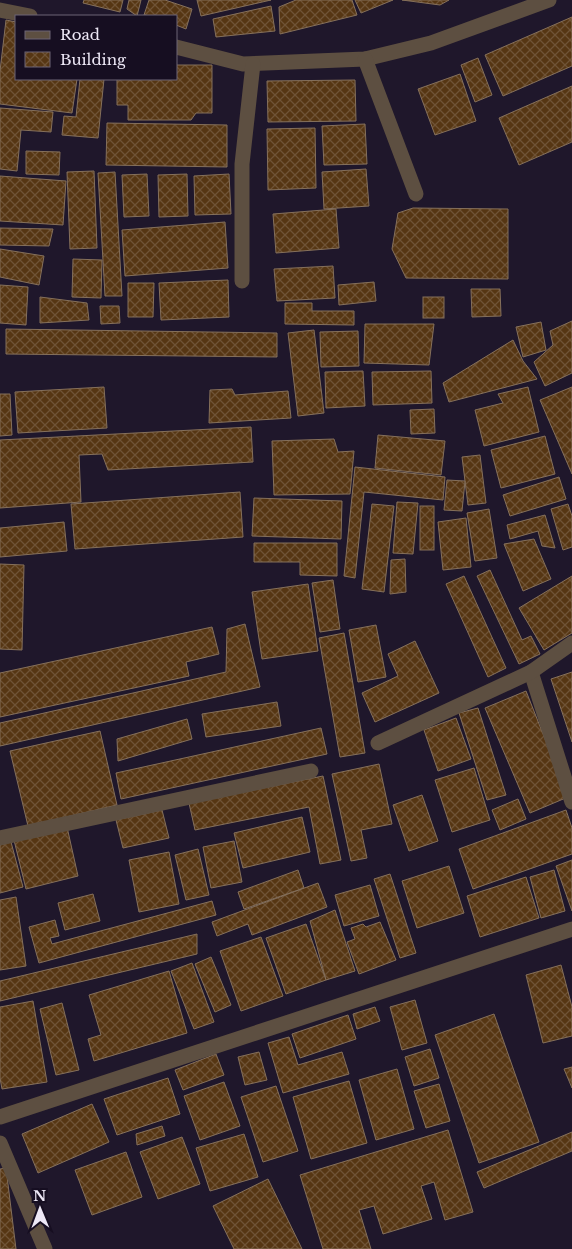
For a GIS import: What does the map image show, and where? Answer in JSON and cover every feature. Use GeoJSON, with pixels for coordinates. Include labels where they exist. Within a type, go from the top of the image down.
{"type":"FeatureCollection","features":[{"type":"Feature","properties":{"kind":"street"},"geometry":{"type":"LineString","coordinates":[[178,48],[243,64],[365,59],[431,43],[549,0]]}},
{"type":"Feature","properties":{"kind":"street"},"geometry":{"type":"LineString","coordinates":[[0,10],[25,15]]}},
{"type":"Feature","properties":{"kind":"street"},"geometry":{"type":"LineString","coordinates":[[365,59],[416,194]]}},
{"type":"Feature","properties":{"kind":"street"},"geometry":{"type":"LineString","coordinates":[[242,282],[242,164],[253,64]]}},
{"type":"Feature","properties":{"kind":"street"},"geometry":{"type":"LineString","coordinates":[[378,743],[531,672],[572,643]]}},
{"type":"Feature","properties":{"kind":"street"},"geometry":{"type":"LineString","coordinates":[[531,672],[572,802]]}},
{"type":"Feature","properties":{"kind":"street"},"geometry":{"type":"LineString","coordinates":[[0,838],[311,771]]}},
{"type":"Feature","properties":{"kind":"street"},"geometry":{"type":"LineString","coordinates":[[0,1117],[572,929]]}},
{"type":"Feature","properties":{"kind":"street"},"geometry":{"type":"LineString","coordinates":[[0,1143],[45,1249]]}},
{"type":"Feature","properties":{"kind":"building"},"geometry":{"type":"Polygon","coordinates":[[[84,0],[123,0],[120,12],[83,3],[84,0]]]}},
{"type":"Feature","properties":{"kind":"building"},"geometry":{"type":"Polygon","coordinates":[[[129,0],[141,0],[137,15],[127,9],[129,0]]]}},
{"type":"Feature","properties":{"kind":"building"},"geometry":{"type":"Polygon","coordinates":[[[149,0],[165,0],[192,9],[186,29],[178,26],[178,15],[144,15],[149,0]]]}},
{"type":"Feature","properties":{"kind":"building"},"geometry":{"type":"Polygon","coordinates":[[[197,0],[271,0],[201,16],[197,0]]]}},
{"type":"Feature","properties":{"kind":"building"},"geometry":{"type":"Polygon","coordinates":[[[296,0],[352,0],[357,15],[280,34],[279,7],[296,0]]]}},
{"type":"Feature","properties":{"kind":"building"},"geometry":{"type":"Polygon","coordinates":[[[355,0],[393,0],[361,13],[355,0]]]}},
{"type":"Feature","properties":{"kind":"building"},"geometry":{"type":"Polygon","coordinates":[[[402,0],[449,0],[440,5],[402,0]]]}},
{"type":"Feature","properties":{"kind":"building"},"geometry":{"type":"Polygon","coordinates":[[[271,6],[275,31],[216,37],[213,19],[271,6]]]}},
{"type":"Feature","properties":{"kind":"building"},"geometry":{"type":"Polygon","coordinates":[[[572,17],[572,66],[503,96],[485,55],[572,17]]]}},
{"type":"Feature","properties":{"kind":"building"},"geometry":{"type":"Polygon","coordinates":[[[6,20],[15,22],[15,80],[77,80],[72,113],[0,104],[0,71],[6,20]]]}},
{"type":"Feature","properties":{"kind":"building"},"geometry":{"type":"Polygon","coordinates":[[[478,58],[492,95],[475,102],[461,65],[478,58]]]}},
{"type":"Feature","properties":{"kind":"building"},"geometry":{"type":"Polygon","coordinates":[[[178,65],[212,65],[212,113],[196,113],[191,120],[128,120],[128,105],[117,105],[117,80],[178,80],[178,65]]]}},
{"type":"Feature","properties":{"kind":"building"},"geometry":{"type":"Polygon","coordinates":[[[460,74],[476,121],[435,135],[418,89],[460,74]]]}},
{"type":"Feature","properties":{"kind":"building"},"geometry":{"type":"Polygon","coordinates":[[[80,80],[104,80],[98,138],[62,135],[64,116],[76,117],[80,80]]]}},
{"type":"Feature","properties":{"kind":"building"},"geometry":{"type":"Polygon","coordinates":[[[355,80],[356,121],[268,122],[267,81],[355,80]]]}},
{"type":"Feature","properties":{"kind":"building"},"geometry":{"type":"Polygon","coordinates":[[[572,86],[572,142],[519,165],[499,118],[572,86]]]}},
{"type":"Feature","properties":{"kind":"building"},"geometry":{"type":"Polygon","coordinates":[[[0,108],[53,112],[51,132],[21,130],[17,171],[0,169],[0,108]]]}},
{"type":"Feature","properties":{"kind":"building"},"geometry":{"type":"Polygon","coordinates":[[[107,123],[227,125],[227,167],[106,165],[107,123]]]}},
{"type":"Feature","properties":{"kind":"building"},"geometry":{"type":"Polygon","coordinates":[[[365,124],[367,164],[324,165],[322,126],[365,124]]]}},
{"type":"Feature","properties":{"kind":"building"},"geometry":{"type":"Polygon","coordinates":[[[315,128],[316,188],[268,190],[267,129],[315,128]]]}},
{"type":"Feature","properties":{"kind":"building"},"geometry":{"type":"Polygon","coordinates":[[[26,151],[60,152],[59,175],[26,174],[26,151]]]}},
{"type":"Feature","properties":{"kind":"building"},"geometry":{"type":"Polygon","coordinates":[[[366,169],[369,206],[324,209],[322,172],[366,169]]]}},
{"type":"Feature","properties":{"kind":"building"},"geometry":{"type":"Polygon","coordinates":[[[94,171],[97,248],[70,249],[67,172],[94,171]]]}},
{"type":"Feature","properties":{"kind":"building"},"geometry":{"type":"Polygon","coordinates":[[[115,172],[122,296],[105,296],[98,173],[115,172]]]}},
{"type":"Feature","properties":{"kind":"building"},"geometry":{"type":"Polygon","coordinates":[[[147,174],[149,216],[124,217],[122,175],[147,174]]]}},
{"type":"Feature","properties":{"kind":"building"},"geometry":{"type":"Polygon","coordinates":[[[187,174],[188,216],[159,217],[158,175],[187,174]]]}},
{"type":"Feature","properties":{"kind":"building"},"geometry":{"type":"Polygon","coordinates":[[[229,174],[231,214],[195,215],[194,176],[229,174]]]}},
{"type":"Feature","properties":{"kind":"building"},"geometry":{"type":"Polygon","coordinates":[[[0,176],[66,181],[63,225],[0,221],[0,176]]]}},
{"type":"Feature","properties":{"kind":"building"},"geometry":{"type":"Polygon","coordinates":[[[413,208],[508,209],[508,279],[406,278],[392,249],[398,213],[413,208]]]}},
{"type":"Feature","properties":{"kind":"building"},"geometry":{"type":"Polygon","coordinates":[[[336,209],[339,248],[276,253],[273,214],[336,209]]]}},
{"type":"Feature","properties":{"kind":"building"},"geometry":{"type":"Polygon","coordinates":[[[225,222],[228,268],[125,276],[122,230],[225,222]]]}},
{"type":"Feature","properties":{"kind":"building"},"geometry":{"type":"Polygon","coordinates":[[[0,228],[53,229],[49,246],[0,245],[0,228]]]}},
{"type":"Feature","properties":{"kind":"building"},"geometry":{"type":"Polygon","coordinates":[[[0,249],[44,256],[39,285],[0,277],[0,249]]]}},
{"type":"Feature","properties":{"kind":"building"},"geometry":{"type":"Polygon","coordinates":[[[73,259],[102,260],[101,298],[72,297],[73,259]]]}},
{"type":"Feature","properties":{"kind":"building"},"geometry":{"type":"Polygon","coordinates":[[[333,266],[335,298],[277,301],[274,269],[333,266]]]}},
{"type":"Feature","properties":{"kind":"building"},"geometry":{"type":"Polygon","coordinates":[[[228,280],[229,317],[161,320],[159,283],[228,280]]]}},
{"type":"Feature","properties":{"kind":"building"},"geometry":{"type":"Polygon","coordinates":[[[374,282],[376,301],[339,305],[338,285],[374,282]]]}},
{"type":"Feature","properties":{"kind":"building"},"geometry":{"type":"Polygon","coordinates":[[[128,283],[154,283],[153,317],[128,317],[128,283]]]}},
{"type":"Feature","properties":{"kind":"building"},"geometry":{"type":"Polygon","coordinates":[[[0,285],[28,287],[26,325],[0,323],[0,285]]]}},
{"type":"Feature","properties":{"kind":"building"},"geometry":{"type":"Polygon","coordinates":[[[471,289],[500,289],[501,316],[472,317],[471,289]]]}},
{"type":"Feature","properties":{"kind":"building"},"geometry":{"type":"Polygon","coordinates":[[[40,297],[87,303],[89,320],[40,323],[40,297]]]}},
{"type":"Feature","properties":{"kind":"building"},"geometry":{"type":"Polygon","coordinates":[[[423,297],[444,297],[444,318],[423,318],[423,297]]]}},
{"type":"Feature","properties":{"kind":"building"},"geometry":{"type":"Polygon","coordinates":[[[285,303],[312,303],[312,311],[354,311],[354,325],[285,324],[285,303]]]}},
{"type":"Feature","properties":{"kind":"building"},"geometry":{"type":"Polygon","coordinates":[[[100,306],[119,306],[120,323],[101,324],[100,306]]]}},
{"type":"Feature","properties":{"kind":"building"},"geometry":{"type":"Polygon","coordinates":[[[572,321],[572,373],[545,386],[534,362],[553,345],[550,331],[572,321]]]}},
{"type":"Feature","properties":{"kind":"building"},"geometry":{"type":"Polygon","coordinates":[[[541,322],[546,350],[523,357],[516,327],[541,322]]]}},
{"type":"Feature","properties":{"kind":"building"},"geometry":{"type":"Polygon","coordinates":[[[365,324],[434,324],[429,365],[364,363],[365,324]]]}},
{"type":"Feature","properties":{"kind":"building"},"geometry":{"type":"Polygon","coordinates":[[[6,329],[277,333],[277,357],[6,354],[6,329]]]}},
{"type":"Feature","properties":{"kind":"building"},"geometry":{"type":"Polygon","coordinates":[[[314,330],[324,413],[298,416],[288,333],[314,330]]]}},
{"type":"Feature","properties":{"kind":"building"},"geometry":{"type":"Polygon","coordinates":[[[358,331],[359,366],[321,367],[320,332],[358,331]]]}},
{"type":"Feature","properties":{"kind":"building"},"geometry":{"type":"Polygon","coordinates":[[[513,340],[523,361],[537,379],[449,402],[443,383],[513,340]]]}},
{"type":"Feature","properties":{"kind":"building"},"geometry":{"type":"Polygon","coordinates":[[[363,371],[365,406],[326,408],[325,372],[363,371]]]}},
{"type":"Feature","properties":{"kind":"building"},"geometry":{"type":"Polygon","coordinates":[[[431,371],[432,403],[373,405],[372,372],[431,371]]]}},
{"type":"Feature","properties":{"kind":"building"},"geometry":{"type":"Polygon","coordinates":[[[104,387],[107,428],[18,433],[15,392],[104,387]]]}},
{"type":"Feature","properties":{"kind":"building"},"geometry":{"type":"Polygon","coordinates":[[[528,387],[539,432],[484,446],[475,410],[503,403],[498,394],[528,387]]]}},
{"type":"Feature","properties":{"kind":"building"},"geometry":{"type":"Polygon","coordinates":[[[572,387],[572,474],[540,400],[572,387]]]}},
{"type":"Feature","properties":{"kind":"building"},"geometry":{"type":"Polygon","coordinates":[[[232,389],[235,395],[288,391],[291,418],[209,423],[210,390],[232,389]]]}},
{"type":"Feature","properties":{"kind":"building"},"geometry":{"type":"Polygon","coordinates":[[[0,394],[10,394],[12,435],[0,436],[0,394]]]}},
{"type":"Feature","properties":{"kind":"building"},"geometry":{"type":"Polygon","coordinates":[[[434,409],[435,433],[411,434],[410,410],[434,409]]]}},
{"type":"Feature","properties":{"kind":"building"},"geometry":{"type":"Polygon","coordinates":[[[251,427],[253,462],[108,470],[102,454],[79,455],[81,502],[0,508],[0,440],[251,427]]]}},
{"type":"Feature","properties":{"kind":"building"},"geometry":{"type":"Polygon","coordinates":[[[378,435],[445,441],[441,475],[375,468],[378,435]]]}},
{"type":"Feature","properties":{"kind":"building"},"geometry":{"type":"Polygon","coordinates":[[[545,436],[555,474],[501,488],[491,450],[545,436]]]}},
{"type":"Feature","properties":{"kind":"building"},"geometry":{"type":"Polygon","coordinates":[[[334,439],[338,452],[354,451],[350,494],[274,495],[272,441],[334,439]]]}},
{"type":"Feature","properties":{"kind":"building"},"geometry":{"type":"Polygon","coordinates":[[[480,455],[486,503],[468,505],[462,457],[480,455]]]}},
{"type":"Feature","properties":{"kind":"building"},"geometry":{"type":"Polygon","coordinates":[[[355,467],[445,477],[443,500],[364,492],[355,578],[344,576],[355,467]]]}},
{"type":"Feature","properties":{"kind":"building"},"geometry":{"type":"Polygon","coordinates":[[[559,477],[566,499],[510,516],[503,495],[559,477]]]}},
{"type":"Feature","properties":{"kind":"building"},"geometry":{"type":"Polygon","coordinates":[[[447,480],[465,481],[462,511],[444,510],[447,480]]]}},
{"type":"Feature","properties":{"kind":"building"},"geometry":{"type":"Polygon","coordinates":[[[240,492],[243,537],[75,549],[71,504],[240,492]]]}},
{"type":"Feature","properties":{"kind":"building"},"geometry":{"type":"Polygon","coordinates":[[[254,498],[342,501],[341,539],[252,536],[254,498]]]}},
{"type":"Feature","properties":{"kind":"building"},"geometry":{"type":"Polygon","coordinates":[[[397,502],[418,503],[413,554],[393,553],[397,502]]]}},
{"type":"Feature","properties":{"kind":"building"},"geometry":{"type":"Polygon","coordinates":[[[372,504],[394,506],[384,592],[362,589],[372,504]]]}},
{"type":"Feature","properties":{"kind":"building"},"geometry":{"type":"Polygon","coordinates":[[[568,504],[572,516],[572,547],[563,550],[551,509],[568,504]]]}},
{"type":"Feature","properties":{"kind":"building"},"geometry":{"type":"Polygon","coordinates":[[[420,506],[434,506],[434,550],[420,550],[420,506]]]}},
{"type":"Feature","properties":{"kind":"building"},"geometry":{"type":"Polygon","coordinates":[[[489,509],[497,558],[475,561],[467,513],[489,509]]]}},
{"type":"Feature","properties":{"kind":"building"},"geometry":{"type":"Polygon","coordinates":[[[545,515],[555,548],[542,546],[538,531],[510,539],[507,525],[545,515]]]}},
{"type":"Feature","properties":{"kind":"building"},"geometry":{"type":"Polygon","coordinates":[[[466,518],[471,567],[443,570],[438,522],[466,518]]]}},
{"type":"Feature","properties":{"kind":"building"},"geometry":{"type":"Polygon","coordinates":[[[64,522],[67,551],[0,557],[0,528],[64,522]]]}},
{"type":"Feature","properties":{"kind":"building"},"geometry":{"type":"Polygon","coordinates":[[[534,539],[551,579],[523,591],[504,544],[534,539]]]}},
{"type":"Feature","properties":{"kind":"building"},"geometry":{"type":"Polygon","coordinates":[[[254,543],[337,543],[337,576],[300,575],[300,562],[254,562],[254,543]]]}},
{"type":"Feature","properties":{"kind":"building"},"geometry":{"type":"Polygon","coordinates":[[[405,559],[406,592],[390,594],[391,560],[405,559]]]}},
{"type":"Feature","properties":{"kind":"building"},"geometry":{"type":"Polygon","coordinates":[[[0,564],[24,565],[22,650],[0,649],[0,564]]]}},
{"type":"Feature","properties":{"kind":"building"},"geometry":{"type":"Polygon","coordinates":[[[490,570],[522,640],[531,636],[540,654],[519,664],[477,576],[490,570]]]}},
{"type":"Feature","properties":{"kind":"building"},"geometry":{"type":"Polygon","coordinates":[[[464,576],[506,668],[488,677],[446,584],[464,576]]]}},
{"type":"Feature","properties":{"kind":"building"},"geometry":{"type":"Polygon","coordinates":[[[572,576],[572,633],[544,650],[519,608],[572,576]]]}},
{"type":"Feature","properties":{"kind":"building"},"geometry":{"type":"Polygon","coordinates":[[[333,580],[340,629],[320,632],[312,583],[333,580]]]}},
{"type":"Feature","properties":{"kind":"building"},"geometry":{"type":"Polygon","coordinates":[[[308,584],[318,651],[262,659],[252,592],[308,584]]]}},
{"type":"Feature","properties":{"kind":"building"},"geometry":{"type":"Polygon","coordinates":[[[245,624],[260,687],[0,746],[0,723],[226,672],[227,629],[245,624]]]}},
{"type":"Feature","properties":{"kind":"building"},"geometry":{"type":"Polygon","coordinates":[[[376,625],[386,677],[358,682],[349,630],[376,625]]]}},
{"type":"Feature","properties":{"kind":"building"},"geometry":{"type":"Polygon","coordinates":[[[212,627],[219,654],[186,662],[189,676],[0,717],[0,673],[212,627]]]}},
{"type":"Feature","properties":{"kind":"building"},"geometry":{"type":"Polygon","coordinates":[[[344,633],[365,753],[340,757],[319,638],[344,633]]]}},
{"type":"Feature","properties":{"kind":"building"},"geometry":{"type":"Polygon","coordinates":[[[415,641],[439,693],[375,722],[362,693],[398,676],[388,654],[415,641]]]}},
{"type":"Feature","properties":{"kind":"building"},"geometry":{"type":"Polygon","coordinates":[[[572,672],[572,742],[551,679],[572,672]]]}},
{"type":"Feature","properties":{"kind":"building"},"geometry":{"type":"Polygon","coordinates":[[[526,691],[568,797],[530,813],[485,708],[526,691]]]}},
{"type":"Feature","properties":{"kind":"building"},"geometry":{"type":"Polygon","coordinates":[[[277,702],[281,726],[206,737],[202,714],[277,702]]]}},
{"type":"Feature","properties":{"kind":"building"},"geometry":{"type":"Polygon","coordinates":[[[478,708],[506,795],[487,800],[459,713],[478,708]]]}},
{"type":"Feature","properties":{"kind":"building"},"geometry":{"type":"Polygon","coordinates":[[[456,718],[471,759],[438,771],[424,730],[456,718]]]}},
{"type":"Feature","properties":{"kind":"building"},"geometry":{"type":"Polygon","coordinates":[[[187,719],[192,739],[118,761],[117,739],[187,719]]]}},
{"type":"Feature","properties":{"kind":"building"},"geometry":{"type":"Polygon","coordinates":[[[321,728],[327,754],[121,799],[116,773],[321,728]]]}},
{"type":"Feature","properties":{"kind":"building"},"geometry":{"type":"Polygon","coordinates":[[[100,731],[117,805],[28,826],[10,751],[100,731]]]}},
{"type":"Feature","properties":{"kind":"building"},"geometry":{"type":"Polygon","coordinates":[[[379,764],[392,824],[361,830],[367,858],[351,861],[332,774],[379,764]]]}},
{"type":"Feature","properties":{"kind":"building"},"geometry":{"type":"Polygon","coordinates":[[[474,768],[490,820],[452,832],[435,780],[474,768]]]}},
{"type":"Feature","properties":{"kind":"building"},"geometry":{"type":"Polygon","coordinates":[[[323,776],[341,860],[320,864],[309,807],[195,830],[189,803],[323,776]]]}},
{"type":"Feature","properties":{"kind":"building"},"geometry":{"type":"Polygon","coordinates":[[[422,795],[438,841],[409,851],[393,805],[422,795]]]}},
{"type":"Feature","properties":{"kind":"building"},"geometry":{"type":"Polygon","coordinates":[[[518,799],[526,819],[500,830],[492,810],[518,799]]]}},
{"type":"Feature","properties":{"kind":"building"},"geometry":{"type":"Polygon","coordinates":[[[162,810],[169,838],[123,848],[116,820],[162,810]]]}},
{"type":"Feature","properties":{"kind":"building"},"geometry":{"type":"Polygon","coordinates":[[[566,810],[572,828],[572,854],[473,889],[459,849],[566,810]]]}},
{"type":"Feature","properties":{"kind":"building"},"geometry":{"type":"Polygon","coordinates":[[[302,817],[310,852],[243,868],[234,833],[302,817]]]}},
{"type":"Feature","properties":{"kind":"building"},"geometry":{"type":"Polygon","coordinates":[[[67,827],[78,876],[26,889],[14,840],[67,827]]]}},
{"type":"Feature","properties":{"kind":"building"},"geometry":{"type":"Polygon","coordinates":[[[234,841],[242,882],[211,888],[203,847],[234,841]]]}},
{"type":"Feature","properties":{"kind":"building"},"geometry":{"type":"Polygon","coordinates":[[[11,842],[23,887],[0,893],[0,845],[11,842]]]}},
{"type":"Feature","properties":{"kind":"building"},"geometry":{"type":"Polygon","coordinates":[[[198,849],[209,895],[186,900],[175,855],[198,849]]]}},
{"type":"Feature","properties":{"kind":"building"},"geometry":{"type":"Polygon","coordinates":[[[169,852],[179,904],[139,912],[129,860],[169,852]]]}},
{"type":"Feature","properties":{"kind":"building"},"geometry":{"type":"Polygon","coordinates":[[[572,860],[572,911],[556,866],[572,860]]]}},
{"type":"Feature","properties":{"kind":"building"},"geometry":{"type":"Polygon","coordinates":[[[449,866],[464,913],[417,928],[402,881],[449,866]]]}},
{"type":"Feature","properties":{"kind":"building"},"geometry":{"type":"Polygon","coordinates":[[[298,870],[304,888],[244,909],[238,892],[298,870]]]}},
{"type":"Feature","properties":{"kind":"building"},"geometry":{"type":"Polygon","coordinates":[[[554,870],[565,911],[541,918],[530,877],[554,870]]]}},
{"type":"Feature","properties":{"kind":"building"},"geometry":{"type":"Polygon","coordinates":[[[390,874],[416,953],[400,958],[374,879],[390,874]]]}},
{"type":"Feature","properties":{"kind":"building"},"geometry":{"type":"Polygon","coordinates":[[[526,877],[539,918],[480,937],[467,896],[526,877]]]}},
{"type":"Feature","properties":{"kind":"building"},"geometry":{"type":"Polygon","coordinates":[[[318,883],[327,907],[252,935],[248,924],[217,936],[212,922],[318,883]]]}},
{"type":"Feature","properties":{"kind":"building"},"geometry":{"type":"Polygon","coordinates":[[[370,885],[379,916],[344,926],[335,895],[370,885]]]}},
{"type":"Feature","properties":{"kind":"building"},"geometry":{"type":"Polygon","coordinates":[[[93,894],[100,921],[65,930],[58,903],[93,894]]]}},
{"type":"Feature","properties":{"kind":"building"},"geometry":{"type":"Polygon","coordinates":[[[16,897],[26,966],[0,970],[0,900],[16,897]]]}},
{"type":"Feature","properties":{"kind":"building"},"geometry":{"type":"Polygon","coordinates":[[[212,901],[216,915],[39,963],[29,927],[55,920],[59,936],[50,938],[52,944],[212,901]]]}},
{"type":"Feature","properties":{"kind":"building"},"geometry":{"type":"Polygon","coordinates":[[[335,910],[355,971],[326,980],[310,921],[335,910]]]}},
{"type":"Feature","properties":{"kind":"building"},"geometry":{"type":"Polygon","coordinates":[[[380,922],[396,960],[359,974],[347,942],[355,939],[351,928],[363,924],[366,927],[380,922]]]}},
{"type":"Feature","properties":{"kind":"building"},"geometry":{"type":"Polygon","coordinates":[[[306,924],[326,980],[286,994],[266,938],[306,924]]]}},
{"type":"Feature","properties":{"kind":"building"},"geometry":{"type":"Polygon","coordinates":[[[197,934],[197,954],[0,1001],[0,981],[197,934]]]}},
{"type":"Feature","properties":{"kind":"building"},"geometry":{"type":"Polygon","coordinates":[[[261,937],[283,996],[241,1011],[220,951],[261,937]]]}},
{"type":"Feature","properties":{"kind":"building"},"geometry":{"type":"Polygon","coordinates":[[[211,957],[231,1005],[215,1012],[195,964],[211,957]]]}},
{"type":"Feature","properties":{"kind":"building"},"geometry":{"type":"Polygon","coordinates":[[[192,963],[214,1022],[194,1029],[171,971],[192,963]]]}},
{"type":"Feature","properties":{"kind":"building"},"geometry":{"type":"Polygon","coordinates":[[[561,965],[572,1007],[572,1036],[543,1043],[526,975],[561,965]]]}},
{"type":"Feature","properties":{"kind":"building"},"geometry":{"type":"Polygon","coordinates":[[[169,971],[187,1033],[94,1061],[88,1039],[101,1035],[89,995],[169,971]]]}},
{"type":"Feature","properties":{"kind":"building"},"geometry":{"type":"Polygon","coordinates":[[[415,1000],[427,1043],[402,1050],[390,1007],[415,1000]]]}},
{"type":"Feature","properties":{"kind":"building"},"geometry":{"type":"Polygon","coordinates":[[[33,1001],[47,1082],[2,1089],[0,1078],[0,1007],[33,1001]]]}},
{"type":"Feature","properties":{"kind":"building"},"geometry":{"type":"Polygon","coordinates":[[[62,1003],[79,1070],[56,1075],[40,1009],[62,1003]]]}},
{"type":"Feature","properties":{"kind":"building"},"geometry":{"type":"Polygon","coordinates":[[[375,1007],[380,1021],[357,1029],[353,1014],[375,1007]]]}},
{"type":"Feature","properties":{"kind":"building"},"geometry":{"type":"Polygon","coordinates":[[[494,1014],[539,1142],[479,1163],[435,1035],[494,1014]]]}},
{"type":"Feature","properties":{"kind":"building"},"geometry":{"type":"Polygon","coordinates":[[[348,1015],[356,1039],[300,1058],[292,1034],[348,1015]]]}},
{"type":"Feature","properties":{"kind":"building"},"geometry":{"type":"Polygon","coordinates":[[[289,1037],[298,1065],[342,1052],[349,1074],[283,1093],[268,1043],[289,1037]]]}},
{"type":"Feature","properties":{"kind":"building"},"geometry":{"type":"Polygon","coordinates":[[[430,1049],[439,1078],[414,1086],[405,1057],[430,1049]]]}},
{"type":"Feature","properties":{"kind":"building"},"geometry":{"type":"Polygon","coordinates":[[[259,1052],[267,1080],[245,1085],[238,1057],[259,1052]]]}},
{"type":"Feature","properties":{"kind":"building"},"geometry":{"type":"Polygon","coordinates":[[[216,1054],[224,1075],[183,1090],[175,1070],[216,1054]]]}},
{"type":"Feature","properties":{"kind":"building"},"geometry":{"type":"Polygon","coordinates":[[[572,1067],[572,1088],[564,1069],[572,1067]]]}},
{"type":"Feature","properties":{"kind":"building"},"geometry":{"type":"Polygon","coordinates":[[[397,1069],[414,1129],[376,1140],[359,1080],[397,1069]]]}},
{"type":"Feature","properties":{"kind":"building"},"geometry":{"type":"Polygon","coordinates":[[[168,1078],[180,1114],[117,1135],[104,1099],[168,1078]]]}},
{"type":"Feature","properties":{"kind":"building"},"geometry":{"type":"Polygon","coordinates":[[[349,1081],[367,1143],[311,1159],[293,1097],[349,1081]]]}},
{"type":"Feature","properties":{"kind":"building"},"geometry":{"type":"Polygon","coordinates":[[[224,1082],[240,1126],[200,1140],[184,1096],[224,1082]]]}},
{"type":"Feature","properties":{"kind":"building"},"geometry":{"type":"Polygon","coordinates":[[[439,1084],[450,1121],[426,1128],[414,1091],[439,1084]]]}},
{"type":"Feature","properties":{"kind":"building"},"geometry":{"type":"Polygon","coordinates":[[[276,1086],[298,1151],[263,1162],[241,1097],[276,1086]]]}},
{"type":"Feature","properties":{"kind":"building"},"geometry":{"type":"Polygon","coordinates":[[[92,1104],[109,1142],[38,1173],[22,1134],[92,1104]]]}},
{"type":"Feature","properties":{"kind":"building"},"geometry":{"type":"Polygon","coordinates":[[[162,1126],[165,1136],[137,1145],[136,1134],[162,1126]]]}},
{"type":"Feature","properties":{"kind":"building"},"geometry":{"type":"Polygon","coordinates":[[[448,1130],[473,1212],[445,1220],[434,1182],[421,1186],[432,1219],[383,1234],[374,1206],[359,1210],[371,1249],[323,1249],[300,1175],[448,1130]]]}},
{"type":"Feature","properties":{"kind":"building"},"geometry":{"type":"Polygon","coordinates":[[[572,1132],[572,1151],[484,1188],[477,1172],[572,1132]]]}},
{"type":"Feature","properties":{"kind":"building"},"geometry":{"type":"Polygon","coordinates":[[[244,1134],[258,1177],[210,1191],[196,1148],[244,1134]]]}},
{"type":"Feature","properties":{"kind":"building"},"geometry":{"type":"Polygon","coordinates":[[[182,1137],[200,1184],[158,1199],[140,1152],[182,1137]]]}},
{"type":"Feature","properties":{"kind":"building"},"geometry":{"type":"Polygon","coordinates":[[[126,1152],[142,1197],[92,1215],[75,1170],[126,1152]]]}},
{"type":"Feature","properties":{"kind":"building"},"geometry":{"type":"Polygon","coordinates":[[[6,1168],[16,1249],[0,1249],[0,1169],[6,1168]]]}},
{"type":"Feature","properties":{"kind":"building"},"geometry":{"type":"Polygon","coordinates":[[[268,1179],[302,1249],[234,1249],[213,1206],[268,1179]]]}}]}
